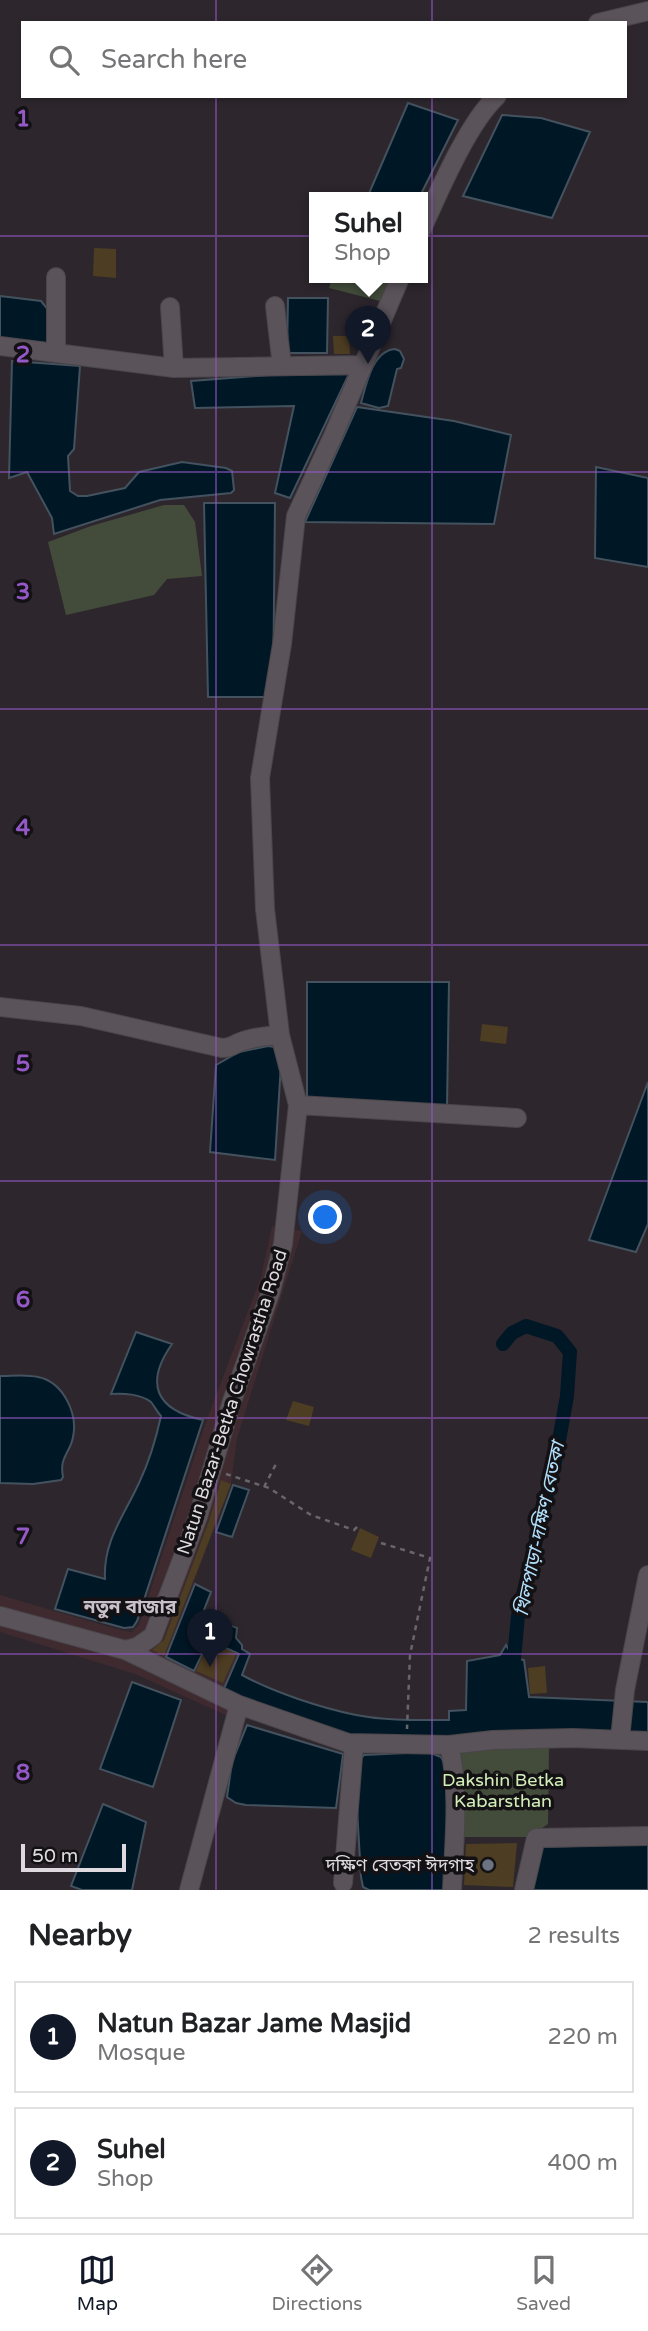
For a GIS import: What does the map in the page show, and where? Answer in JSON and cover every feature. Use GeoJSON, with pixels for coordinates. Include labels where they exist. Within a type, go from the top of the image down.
{"type":"FeatureCollection","features":[{"type":"Feature","properties":{"kind":"street"},"geometry":{"type":"LineString","coordinates":[[606,21],[648,11]]}},
{"type":"Feature","properties":{"kind":"street"},"geometry":{"type":"LineString","coordinates":[[428,216],[484,108],[495,98]]}},
{"type":"Feature","properties":{"kind":"street"},"geometry":{"type":"LineString","coordinates":[[55,353],[56,277]]}},
{"type":"Feature","properties":{"kind":"street","name":"Natun Bazar-Betka Chowrastha Road"},"geometry":{"type":"LineString","coordinates":[[125,1650],[137,1647],[153,1636],[198,1517],[231,1404],[271,1291],[283,1244],[298,1105],[280,1035],[265,909],[260,778],[282,645],[296,516],[398,283]]}},
{"type":"Feature","properties":{"kind":"street"},"geometry":{"type":"LineString","coordinates":[[275,306],[282,366]]}},
{"type":"Feature","properties":{"kind":"street"},"geometry":{"type":"LineString","coordinates":[[170,307],[174,368]]}},
{"type":"Feature","properties":{"kind":"street"},"geometry":{"type":"LineString","coordinates":[[0,346],[174,368],[363,365]]}},
{"type":"Feature","properties":{"kind":"street"},"geometry":{"type":"LineString","coordinates":[[0,1007],[81,1016],[222,1048],[280,1035]]}},
{"type":"Feature","properties":{"kind":"street"},"geometry":{"type":"LineString","coordinates":[[298,1105],[517,1118]]}},
{"type":"Feature","properties":{"kind":"street"},"geometry":{"type":"LineString","coordinates":[[620,1738],[625,1690],[648,1575]]}},
{"type":"Feature","properties":{"kind":"street"},"geometry":{"type":"LineString","coordinates":[[0,1616],[125,1650],[239,1705],[354,1744],[449,1745],[494,1740],[620,1738],[648,1741]]}},
{"type":"Feature","properties":{"kind":"street"},"geometry":{"type":"LineString","coordinates":[[188,1890],[239,1705]]}},
{"type":"Feature","properties":{"kind":"street"},"geometry":{"type":"LineString","coordinates":[[343,1883],[354,1744]]}},
{"type":"Feature","properties":{"kind":"street"},"geometry":{"type":"LineString","coordinates":[[449,1745],[454,1783],[452,1890]]}},
{"type":"Feature","properties":{"kind":"street"},"geometry":{"type":"LineString","coordinates":[[524,1890],[536,1838],[648,1836]]}},
{"type":"Feature","properties":{"kind":"path"},"geometry":{"type":"LineString","coordinates":[[264,1487],[276,1464]]}},
{"type":"Feature","properties":{"kind":"path"},"geometry":{"type":"LineString","coordinates":[[214,1466],[228,1475],[264,1487],[321,1520],[354,1530],[359,1525]]}},
{"type":"Feature","properties":{"kind":"path"},"geometry":{"type":"LineString","coordinates":[[381,1544],[430,1558],[410,1655],[408,1719]]}},
{"type":"Feature","properties":{"kind":"shaded area"},"geometry":{"type":"Polygon","coordinates":[[[272,1226],[302,1231],[237,1438],[231,1484],[179,1621],[249,1654],[228,1716],[135,1674],[0,1632],[0,1595],[120,1630],[132,1632],[139,1625],[207,1419],[261,1277],[272,1226]]]}},
{"type":"Feature","properties":{"kind":"green space"},"geometry":{"type":"Polygon","coordinates":[[[330,283],[390,283],[384,302],[329,288],[330,283]]]}},
{"type":"Feature","properties":{"kind":"green space"},"geometry":{"type":"Polygon","coordinates":[[[164,505],[184,505],[195,522],[202,576],[167,579],[154,595],[66,615],[48,542],[91,526],[164,505]]]}},
{"type":"Feature","properties":{"kind":"green space","name":"Dakshin Betka Kabarsthan"},"geometry":{"type":"Polygon","coordinates":[[[549,1743],[548,1824],[529,1837],[458,1837],[458,1746],[549,1743]]]}},
{"type":"Feature","properties":{"kind":"water"},"geometry":{"type":"Polygon","coordinates":[[[408,103],[458,120],[422,192],[370,192],[408,103]]]}},
{"type":"Feature","properties":{"kind":"water"},"geometry":{"type":"Polygon","coordinates":[[[502,115],[541,118],[590,132],[552,218],[463,196],[502,115]]]}},
{"type":"Feature","properties":{"kind":"water"},"geometry":{"type":"Polygon","coordinates":[[[0,296],[41,301],[54,317],[50,345],[0,340],[0,296]]]}},
{"type":"Feature","properties":{"kind":"water"},"geometry":{"type":"Polygon","coordinates":[[[288,298],[328,298],[327,353],[287,353],[288,298]]]}},
{"type":"Feature","properties":{"kind":"water"},"geometry":{"type":"Polygon","coordinates":[[[387,351],[400,351],[404,359],[401,368],[397,369],[388,406],[379,408],[361,403],[375,362],[387,351]]]}},
{"type":"Feature","properties":{"kind":"water"},"geometry":{"type":"Polygon","coordinates":[[[12,361],[80,366],[74,449],[68,456],[70,491],[78,496],[125,488],[139,472],[182,462],[232,471],[234,490],[231,493],[160,500],[54,534],[52,518],[27,472],[9,478],[12,361]]]}},
{"type":"Feature","properties":{"kind":"water"},"geometry":{"type":"Polygon","coordinates":[[[349,374],[290,498],[275,493],[294,406],[195,408],[191,381],[269,375],[349,374]]]}},
{"type":"Feature","properties":{"kind":"water"},"geometry":{"type":"Polygon","coordinates":[[[357,407],[454,421],[511,435],[494,524],[305,522],[357,407]]]}},
{"type":"Feature","properties":{"kind":"water"},"geometry":{"type":"Polygon","coordinates":[[[596,467],[648,478],[648,567],[595,558],[596,467]]]}},
{"type":"Feature","properties":{"kind":"water"},"geometry":{"type":"Polygon","coordinates":[[[204,503],[275,503],[273,697],[208,697],[204,503]]]}},
{"type":"Feature","properties":{"kind":"water"},"geometry":{"type":"Polygon","coordinates":[[[307,982],[449,982],[447,1106],[307,1100],[307,982]]]}},
{"type":"Feature","properties":{"kind":"water"},"geometry":{"type":"Polygon","coordinates":[[[268,1046],[282,1048],[275,1160],[210,1152],[216,1065],[239,1052],[268,1046]]]}},
{"type":"Feature","properties":{"kind":"water"},"geometry":{"type":"Polygon","coordinates":[[[648,1082],[648,1224],[636,1252],[589,1240],[648,1082]]]}},
{"type":"Feature","properties":{"kind":"water"},"geometry":{"type":"Polygon","coordinates":[[[136,1332],[172,1344],[158,1371],[159,1393],[174,1410],[203,1420],[137,1621],[133,1627],[124,1628],[55,1609],[68,1569],[105,1579],[105,1565],[111,1541],[143,1475],[154,1442],[161,1416],[151,1402],[137,1396],[111,1394],[136,1332]]]}},
{"type":"Feature","properties":{"kind":"water"},"geometry":{"type":"Polygon","coordinates":[[[0,1376],[29,1376],[47,1380],[55,1385],[67,1400],[74,1428],[72,1443],[62,1464],[61,1480],[33,1484],[0,1483],[0,1376]]]}},
{"type":"Feature","properties":{"kind":"water"},"geometry":{"type":"Polygon","coordinates":[[[233,1485],[249,1490],[232,1537],[216,1532],[233,1485]]]}},
{"type":"Feature","properties":{"kind":"water"},"geometry":{"type":"Polygon","coordinates":[[[195,1584],[211,1592],[204,1610],[207,1614],[214,1620],[237,1628],[236,1638],[242,1649],[250,1654],[242,1675],[297,1699],[367,1717],[449,1720],[449,1711],[466,1710],[467,1661],[500,1655],[506,1645],[514,1659],[524,1660],[529,1697],[648,1702],[648,1736],[344,1737],[223,1691],[239,1654],[209,1640],[194,1671],[166,1657],[195,1584]]]}},
{"type":"Feature","properties":{"kind":"water"},"geometry":{"type":"Polygon","coordinates":[[[132,1682],[181,1700],[153,1787],[100,1769],[132,1682]]]}},
{"type":"Feature","properties":{"kind":"water"},"geometry":{"type":"Polygon","coordinates":[[[247,1725],[343,1754],[336,1808],[246,1805],[227,1797],[232,1762],[247,1725]]]}},
{"type":"Feature","properties":{"kind":"water"},"geometry":{"type":"Polygon","coordinates":[[[428,1752],[441,1757],[449,1786],[450,1840],[445,1890],[369,1890],[363,1887],[361,1877],[356,1791],[358,1762],[364,1755],[428,1752]]]}},
{"type":"Feature","properties":{"kind":"water"},"geometry":{"type":"Polygon","coordinates":[[[103,1804],[146,1822],[132,1890],[82,1890],[71,1886],[103,1804]]]}},
{"type":"Feature","properties":{"kind":"water"},"geometry":{"type":"Polygon","coordinates":[[[648,1844],[648,1890],[530,1890],[542,1847],[648,1844]]]}},
{"type":"Feature","properties":{"kind":"building"},"geometry":{"type":"Polygon","coordinates":[[[94,248],[116,249],[116,278],[93,276],[94,248]]]}},
{"type":"Feature","properties":{"kind":"building"},"geometry":{"type":"Polygon","coordinates":[[[333,336],[349,336],[350,354],[334,354],[333,336]]]}},
{"type":"Feature","properties":{"kind":"building"},"geometry":{"type":"Polygon","coordinates":[[[482,1024],[508,1027],[506,1044],[480,1041],[482,1024]]]}},
{"type":"Feature","properties":{"kind":"building"},"geometry":{"type":"Polygon","coordinates":[[[293,1401],[314,1407],[309,1426],[286,1420],[293,1401]]]}},
{"type":"Feature","properties":{"kind":"building"},"geometry":{"type":"Polygon","coordinates":[[[221,1480],[231,1484],[164,1656],[152,1650],[164,1640],[209,1521],[221,1480]]]}},
{"type":"Feature","properties":{"kind":"building"},"geometry":{"type":"Polygon","coordinates":[[[360,1528],[379,1537],[371,1558],[351,1550],[360,1528]]]}},
{"type":"Feature","properties":{"kind":"building"},"geometry":{"type":"Polygon","coordinates":[[[209,1642],[236,1654],[223,1683],[196,1671],[209,1642]]]}},
{"type":"Feature","properties":{"kind":"building"},"geometry":{"type":"Polygon","coordinates":[[[545,1666],[547,1693],[530,1694],[528,1668],[545,1666]]]}},
{"type":"Feature","properties":{"kind":"building","name":"দক্ষিণ বেতকা ঈদগাহ"},"geometry":{"type":"Polygon","coordinates":[[[517,1843],[513,1887],[464,1885],[466,1844],[517,1843]]]}},
{"type":"Feature","properties":{"kind":"waterway","name":"খিলপাড়া-দক্ষিণ বেতকা"},"geometry":{"type":"LineString","coordinates":[[503,1344],[512,1333],[526,1326],[557,1336],[570,1352],[567,1396],[556,1457],[518,1616],[514,1659],[516,1678]]}},
{"type":"Feature","properties":{"kind":"place","name":"Suhel"},"geometry":{"type":"Point","coordinates":[368,364]}},
{"type":"Feature","properties":{"kind":"place","name":"Natun Bazar Jame Masjid"},"geometry":{"type":"Point","coordinates":[210,1667]}},
{"type":"Feature","properties":{"kind":"place","name":"দক্ষিণ বেতকা ঈদগাহ"},"geometry":{"type":"Point","coordinates":[488,1865]}},
{"type":"Feature","properties":{"kind":"district","name":"নতুন বাজার"},"geometry":{"type":"Point","coordinates":[130,1606]}}]}
